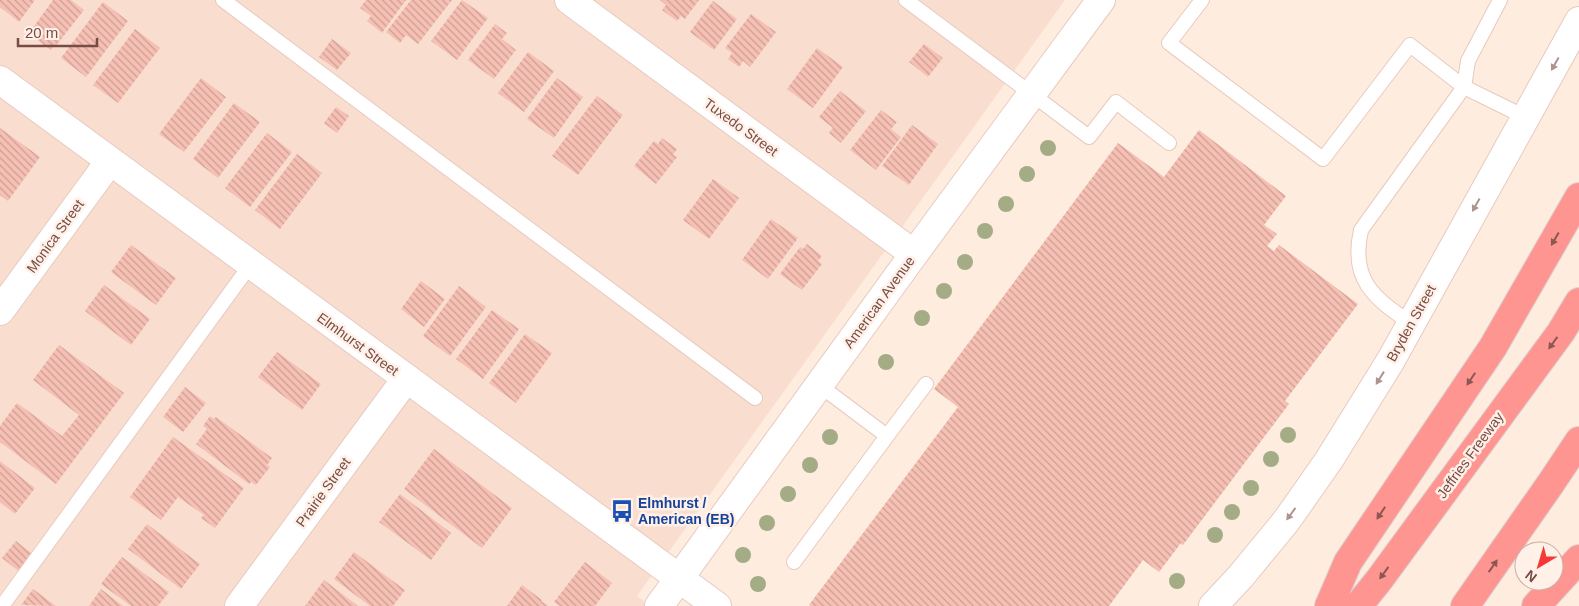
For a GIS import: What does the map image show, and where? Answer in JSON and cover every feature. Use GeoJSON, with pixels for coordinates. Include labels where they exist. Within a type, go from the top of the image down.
{"type":"FeatureCollection","features":[{"type":"Feature","properties":{"kind":"highway"},"geometry":{"type":"LineString","coordinates":[[1329,606],[1348,562],[1492,347],[1579,197]]}},
{"type":"Feature","properties":{"kind":"highway","name":"Jeffries Freeway"},"geometry":{"type":"LineString","coordinates":[[1358,606],[1561,332],[1579,302]]}},
{"type":"Feature","properties":{"kind":"highway"},"geometry":{"type":"LineString","coordinates":[[1464,606],[1546,491],[1579,441]]}},
{"type":"Feature","properties":{"kind":"highway"},"geometry":{"type":"LineString","coordinates":[[1536,606],[1579,559]]}},
{"type":"Feature","properties":{"kind":"street","name":"Tuxedo Street"},"geometry":{"type":"LineString","coordinates":[[569,0],[914,254]]}},
{"type":"Feature","properties":{"kind":"street","name":"American Avenue"},"geometry":{"type":"LineString","coordinates":[[659,606],[1101,0]]}},
{"type":"Feature","properties":{"kind":"street","name":"Bryden Street"},"geometry":{"type":"LineString","coordinates":[[1213,606],[1241,576],[1287,520],[1329,460],[1391,360],[1579,21]]}},
{"type":"Feature","properties":{"kind":"street","name":"Elmhurst Street"},"geometry":{"type":"LineString","coordinates":[[0,80],[717,606]]}},
{"type":"Feature","properties":{"kind":"street","name":"Monica Street"},"geometry":{"type":"LineString","coordinates":[[0,311],[110,161]]}},
{"type":"Feature","properties":{"kind":"street","name":"Prairie Street"},"geometry":{"type":"LineString","coordinates":[[239,606],[406,379]]}},
{"type":"Feature","properties":{"kind":"lane"},"geometry":{"type":"LineString","coordinates":[[223,0],[755,398]]}},
{"type":"Feature","properties":{"kind":"lane"},"geometry":{"type":"LineString","coordinates":[[906,0],[1089,137],[1116,102],[1169,143]]}},
{"type":"Feature","properties":{"kind":"lane"},"geometry":{"type":"LineString","coordinates":[[1202,0],[1170,43],[1323,159],[1410,45],[1464,87],[1525,117]]}},
{"type":"Feature","properties":{"kind":"lane"},"geometry":{"type":"LineString","coordinates":[[1411,323],[1389,309],[1367,287],[1359,268],[1357,247],[1361,230],[1464,87],[1468,61],[1500,0]]}},
{"type":"Feature","properties":{"kind":"lane"},"geometry":{"type":"LineString","coordinates":[[2,606],[250,264]]}},
{"type":"Feature","properties":{"kind":"lane"},"geometry":{"type":"LineString","coordinates":[[794,562],[926,384]]}},
{"type":"Feature","properties":{"kind":"lane"},"geometry":{"type":"LineString","coordinates":[[819,385],[887,436]]}},
{"type":"Feature","properties":{"kind":"shaded area"},"geometry":{"type":"Polygon","coordinates":[[[0,0],[1065,0],[637,596],[651,606],[0,606],[0,0]]]}},
{"type":"Feature","properties":{"kind":"building"},"geometry":{"type":"Polygon","coordinates":[[[0,0],[35,0],[19,22],[0,7],[0,0]]]}},
{"type":"Feature","properties":{"kind":"building"},"geometry":{"type":"Polygon","coordinates":[[[53,0],[71,0],[84,10],[51,50],[31,35],[34,31],[32,29],[53,0]]]}},
{"type":"Feature","properties":{"kind":"building"},"geometry":{"type":"Polygon","coordinates":[[[366,0],[406,0],[382,33],[367,21],[371,16],[360,8],[366,0]]]}},
{"type":"Feature","properties":{"kind":"building"},"geometry":{"type":"Polygon","coordinates":[[[411,0],[452,0],[418,44],[406,35],[400,43],[386,32],[411,0]]]}},
{"type":"Feature","properties":{"kind":"building"},"geometry":{"type":"Polygon","coordinates":[[[462,0],[488,18],[457,60],[431,41],[462,0]]]}},
{"type":"Feature","properties":{"kind":"building"},"geometry":{"type":"Polygon","coordinates":[[[660,0],[699,0],[685,19],[681,16],[677,21],[662,10],[666,5],[660,0]]]}},
{"type":"Feature","properties":{"kind":"building"},"geometry":{"type":"Polygon","coordinates":[[[713,1],[737,19],[714,50],[690,32],[713,1]]]}},
{"type":"Feature","properties":{"kind":"building"},"geometry":{"type":"Polygon","coordinates":[[[103,2],[128,21],[86,77],[61,58],[103,2]]]}},
{"type":"Feature","properties":{"kind":"building"},"geometry":{"type":"Polygon","coordinates":[[[751,14],[776,32],[750,67],[743,61],[739,67],[728,59],[732,53],[725,48],[751,14]]]}},
{"type":"Feature","properties":{"kind":"building"},"geometry":{"type":"Polygon","coordinates":[[[495,24],[507,33],[502,39],[516,50],[494,79],[468,60],[495,24]]]}},
{"type":"Feature","properties":{"kind":"building"},"geometry":{"type":"Polygon","coordinates":[[[135,29],[160,48],[118,103],[93,85],[135,29]]]}},
{"type":"Feature","properties":{"kind":"building"},"geometry":{"type":"Polygon","coordinates":[[[332,39],[351,53],[337,70],[319,57],[332,39]]]}},
{"type":"Feature","properties":{"kind":"building"},"geometry":{"type":"Polygon","coordinates":[[[924,44],[943,58],[928,77],[909,62],[924,44]]]}},
{"type":"Feature","properties":{"kind":"building"},"geometry":{"type":"Polygon","coordinates":[[[817,48],[843,67],[813,108],[787,89],[817,48]]]}},
{"type":"Feature","properties":{"kind":"building"},"geometry":{"type":"Polygon","coordinates":[[[528,52],[554,71],[524,112],[498,93],[528,52]]]}},
{"type":"Feature","properties":{"kind":"building"},"geometry":{"type":"Polygon","coordinates":[[[201,78],[226,97],[184,152],[159,134],[201,78]]]}},
{"type":"Feature","properties":{"kind":"building"},"geometry":{"type":"Polygon","coordinates":[[[557,78],[583,97],[554,138],[527,119],[557,78]]]}},
{"type":"Feature","properties":{"kind":"building"},"geometry":{"type":"Polygon","coordinates":[[[840,91],[866,111],[841,143],[829,133],[833,128],[819,117],[840,91]]]}},
{"type":"Feature","properties":{"kind":"building"},"geometry":{"type":"Polygon","coordinates":[[[597,96],[623,115],[578,175],[552,156],[597,96]]]}},
{"type":"Feature","properties":{"kind":"building"},"geometry":{"type":"Polygon","coordinates":[[[234,103],[260,122],[218,178],[193,159],[234,103]]]}},
{"type":"Feature","properties":{"kind":"building"},"geometry":{"type":"Polygon","coordinates":[[[336,107],[349,116],[337,133],[324,123],[336,107]]]}},
{"type":"Feature","properties":{"kind":"building"},"geometry":{"type":"Polygon","coordinates":[[[881,110],[897,122],[891,129],[901,137],[876,170],[850,150],[881,110]]]}},
{"type":"Feature","properties":{"kind":"building"},"geometry":{"type":"Polygon","coordinates":[[[912,125],[938,144],[909,185],[882,166],[912,125]]]}},
{"type":"Feature","properties":{"kind":"building"},"geometry":{"type":"Polygon","coordinates":[[[0,128],[40,157],[8,201],[0,195],[0,128]]]}},
{"type":"Feature","properties":{"kind":"building"},"geometry":{"type":"Polygon","coordinates":[[[1199,130],[1286,196],[1264,225],[1277,234],[1267,246],[1274,251],[1279,245],[1358,304],[1285,401],[1289,404],[1183,545],[1181,543],[1159,572],[1143,560],[1109,606],[809,605],[958,407],[934,389],[1118,143],[1164,177],[1199,130]]]}},
{"type":"Feature","properties":{"kind":"building"},"geometry":{"type":"Polygon","coordinates":[[[267,133],[292,152],[250,207],[225,188],[267,133]]]}},
{"type":"Feature","properties":{"kind":"building"},"geometry":{"type":"Polygon","coordinates":[[[662,138],[677,149],[673,155],[677,157],[656,184],[634,166],[654,141],[658,144],[662,138]]]}},
{"type":"Feature","properties":{"kind":"building"},"geometry":{"type":"Polygon","coordinates":[[[297,154],[322,173],[280,229],[255,210],[297,154]]]}},
{"type":"Feature","properties":{"kind":"building"},"geometry":{"type":"Polygon","coordinates":[[[713,179],[739,198],[709,239],[683,220],[713,179]]]}},
{"type":"Feature","properties":{"kind":"building"},"geometry":{"type":"Polygon","coordinates":[[[771,219],[798,238],[768,279],[742,260],[771,219]]]}},
{"type":"Feature","properties":{"kind":"building"},"geometry":{"type":"Polygon","coordinates":[[[807,244],[822,256],[818,261],[822,264],[802,290],[780,274],[800,247],[803,249],[807,244]]]}},
{"type":"Feature","properties":{"kind":"building"},"geometry":{"type":"Polygon","coordinates":[[[131,245],[176,278],[156,305],[111,272],[131,245]]]}},
{"type":"Feature","properties":{"kind":"building"},"geometry":{"type":"Polygon","coordinates":[[[421,281],[445,299],[424,327],[401,309],[421,281]]]}},
{"type":"Feature","properties":{"kind":"building"},"geometry":{"type":"Polygon","coordinates":[[[104,285],[150,319],[131,345],[85,311],[104,285]]]}},
{"type":"Feature","properties":{"kind":"building"},"geometry":{"type":"Polygon","coordinates":[[[459,286],[486,307],[450,356],[423,336],[459,286]]]}},
{"type":"Feature","properties":{"kind":"building"},"geometry":{"type":"Polygon","coordinates":[[[492,310],[519,329],[483,379],[456,359],[492,310]]]}},
{"type":"Feature","properties":{"kind":"building"},"geometry":{"type":"Polygon","coordinates":[[[525,334],[552,353],[516,403],[489,383],[525,334]]]}},
{"type":"Feature","properties":{"kind":"building"},"geometry":{"type":"Polygon","coordinates":[[[59,345],[124,393],[56,484],[0,442],[0,426],[17,403],[62,436],[79,415],[33,380],[59,345]]]}},
{"type":"Feature","properties":{"kind":"building"},"geometry":{"type":"Polygon","coordinates":[[[277,352],[321,384],[302,410],[258,377],[277,352]]]}},
{"type":"Feature","properties":{"kind":"building"},"geometry":{"type":"Polygon","coordinates":[[[185,387],[206,403],[183,432],[163,417],[185,387]]]}},
{"type":"Feature","properties":{"kind":"building"},"geometry":{"type":"Polygon","coordinates":[[[210,416],[214,419],[216,417],[272,458],[267,465],[270,467],[256,485],[251,482],[249,484],[196,444],[207,429],[203,426],[210,416]]]}},
{"type":"Feature","properties":{"kind":"building"},"geometry":{"type":"Polygon","coordinates":[[[173,437],[244,488],[215,528],[201,518],[204,515],[178,497],[161,520],[130,497],[173,437]]]}},
{"type":"Feature","properties":{"kind":"building"},"geometry":{"type":"Polygon","coordinates":[[[434,449],[512,508],[482,548],[404,489],[434,449]]]}},
{"type":"Feature","properties":{"kind":"building"},"geometry":{"type":"Polygon","coordinates":[[[0,461],[35,488],[15,514],[0,502],[0,461]]]}},
{"type":"Feature","properties":{"kind":"building"},"geometry":{"type":"Polygon","coordinates":[[[400,494],[451,533],[431,560],[379,522],[400,494]]]}},
{"type":"Feature","properties":{"kind":"building"},"geometry":{"type":"Polygon","coordinates":[[[147,524],[200,564],[181,589],[128,549],[147,524]]]}},
{"type":"Feature","properties":{"kind":"building"},"geometry":{"type":"Polygon","coordinates":[[[16,541],[35,556],[21,573],[2,558],[16,541]]]}},
{"type":"Feature","properties":{"kind":"building"},"geometry":{"type":"Polygon","coordinates":[[[354,552],[405,590],[393,606],[370,606],[334,579],[354,552]]]}},
{"type":"Feature","properties":{"kind":"building"},"geometry":{"type":"Polygon","coordinates":[[[122,557],[169,592],[158,606],[131,606],[101,584],[122,557]]]}},
{"type":"Feature","properties":{"kind":"building"},"geometry":{"type":"Polygon","coordinates":[[[585,562],[612,583],[595,606],[560,606],[554,602],[585,562]]]}},
{"type":"Feature","properties":{"kind":"building"},"geometry":{"type":"Polygon","coordinates":[[[324,580],[358,606],[305,606],[324,580]]]}},
{"type":"Feature","properties":{"kind":"building"},"geometry":{"type":"Polygon","coordinates":[[[522,585],[542,600],[548,606],[507,606],[522,585]]]}},
{"type":"Feature","properties":{"kind":"building"},"geometry":{"type":"Polygon","coordinates":[[[33,589],[56,606],[21,605],[33,589]]]}},
{"type":"Feature","properties":{"kind":"building"},"geometry":{"type":"Polygon","coordinates":[[[101,589],[123,606],[89,606],[101,589]]]}},
{"type":"Feature","properties":{"kind":"place","name":"Elmhurst / American (EB)"},"geometry":{"type":"Point","coordinates":[622,511]}}]}
